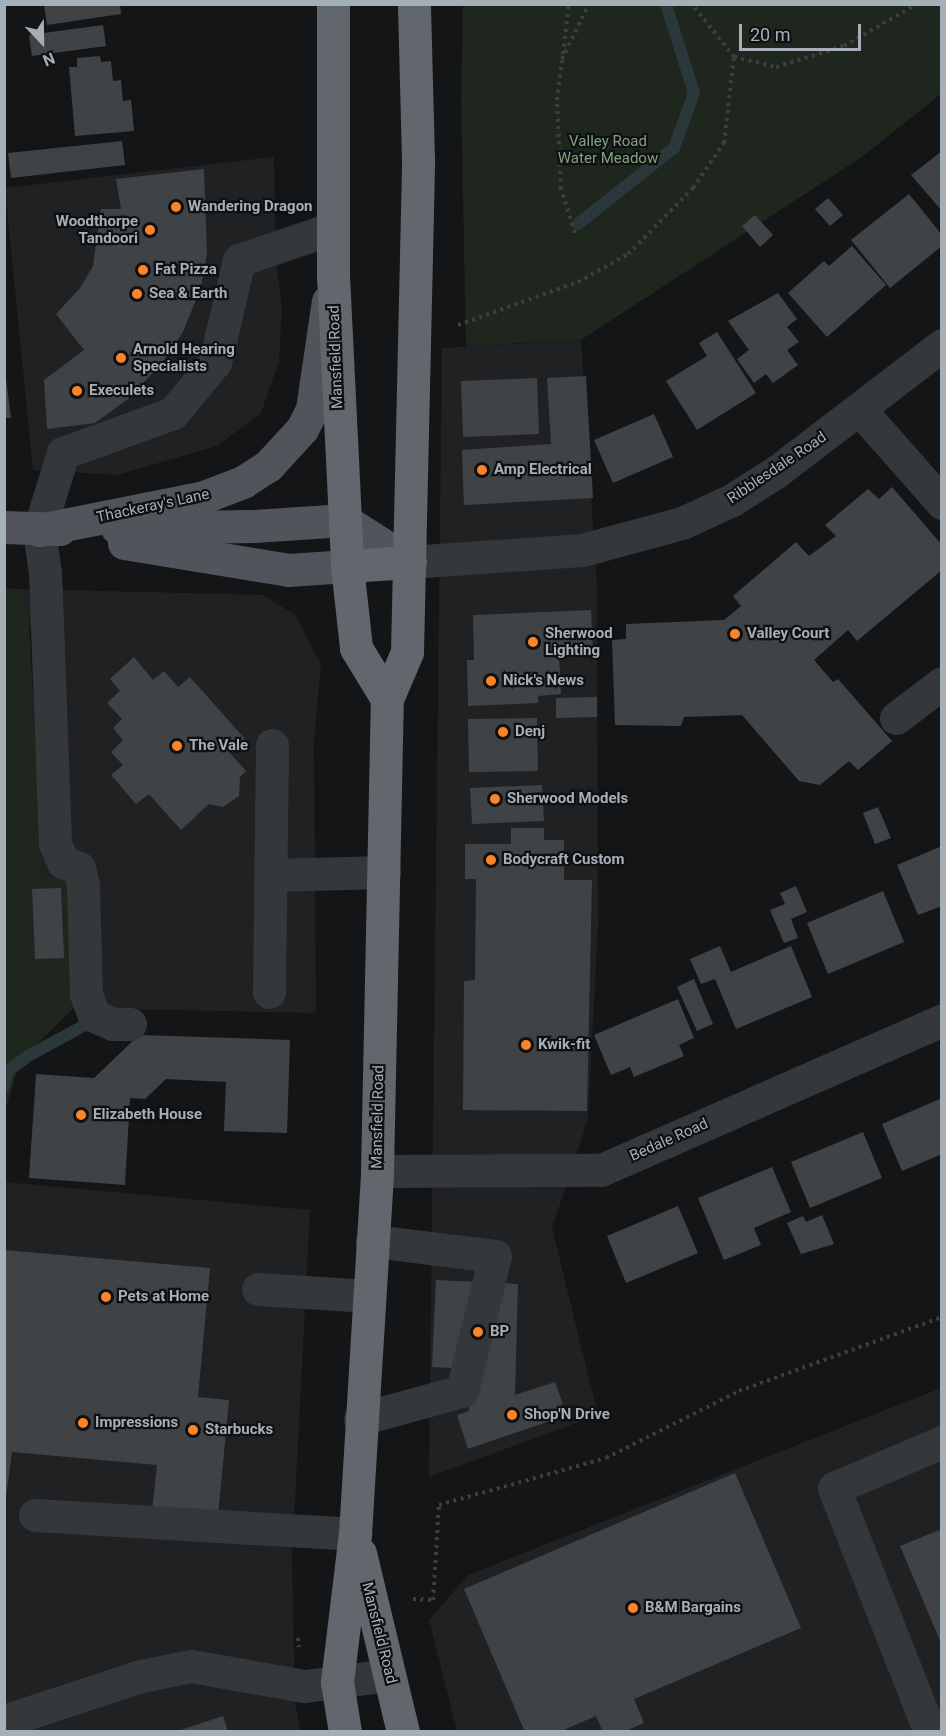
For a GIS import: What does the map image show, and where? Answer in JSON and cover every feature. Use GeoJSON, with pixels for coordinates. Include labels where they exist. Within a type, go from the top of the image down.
{"type":"FeatureCollection","features":[{"type":"Feature","properties":{"kind":"highway","name":"Mansfield Road"},"geometry":{"type":"LineString","coordinates":[[333,4],[333,275],[347,566],[356,648],[387,699]]}},
{"type":"Feature","properties":{"kind":"highway","name":"Mansfield Road"},"geometry":{"type":"LineString","coordinates":[[345,1731],[337,1682],[355,1534],[360,1419],[377,1171],[387,699],[407,652],[418,159],[414,4]]}},
{"type":"Feature","properties":{"kind":"highway"},"geometry":{"type":"LineString","coordinates":[[347,566],[410,562]]}},
{"type":"Feature","properties":{"kind":"highway","name":"Mansfield Road"},"geometry":{"type":"LineString","coordinates":[[355,1534],[403,1731]]}},
{"type":"Feature","properties":{"kind":"main road","name":"Thackeray's Lane"},"geometry":{"type":"LineString","coordinates":[[39,530],[204,497],[243,482],[268,466],[302,429],[312,409],[333,275]]}},
{"type":"Feature","properties":{"kind":"main road"},"geometry":{"type":"LineString","coordinates":[[344,520],[410,562]]}},
{"type":"Feature","properties":{"kind":"main road","name":"Thackeray's Lane"},"geometry":{"type":"LineString","coordinates":[[39,530],[254,526],[344,520]]}},
{"type":"Feature","properties":{"kind":"main road","name":"Thackeray's Lane"},"geometry":{"type":"LineString","coordinates":[[4,527],[39,530],[288,570],[347,566]]}},
{"type":"Feature","properties":{"kind":"street"},"geometry":{"type":"LineString","coordinates":[[130,1024],[113,1024],[94,1016],[86,994],[83,885],[79,868],[63,862],[55,843],[45,573],[39,530],[63,453],[173,413],[215,362],[239,260],[333,228]]}},
{"type":"Feature","properties":{"kind":"street","name":"Ribblesdale Road"},"geometry":{"type":"LineString","coordinates":[[410,562],[582,550],[682,523],[732,500],[861,411],[942,345]]}},
{"type":"Feature","properties":{"kind":"street"},"geometry":{"type":"LineString","coordinates":[[861,411],[942,503]]}},
{"type":"Feature","properties":{"kind":"street"},"geometry":{"type":"LineString","coordinates":[[896,718],[942,683]]}},
{"type":"Feature","properties":{"kind":"street"},"geometry":{"type":"LineString","coordinates":[[269,992],[273,745]]}},
{"type":"Feature","properties":{"kind":"street"},"geometry":{"type":"LineString","coordinates":[[271,875],[384,872]]}},
{"type":"Feature","properties":{"kind":"street","name":"Bedale Road"},"geometry":{"type":"LineString","coordinates":[[377,1171],[601,1170],[942,1020]]}},
{"type":"Feature","properties":{"kind":"street"},"geometry":{"type":"LineString","coordinates":[[360,1419],[462,1391],[495,1256],[372,1241]]}},
{"type":"Feature","properties":{"kind":"street"},"geometry":{"type":"LineString","coordinates":[[258,1289],[369,1296]]}},
{"type":"Feature","properties":{"kind":"street"},"geometry":{"type":"LineString","coordinates":[[930,1731],[834,1488],[942,1442]]}},
{"type":"Feature","properties":{"kind":"street"},"geometry":{"type":"LineString","coordinates":[[35,1515],[355,1534]]}},
{"type":"Feature","properties":{"kind":"street"},"geometry":{"type":"LineString","coordinates":[[4,1721],[141,1676],[190,1666],[305,1686],[389,1675]]}},
{"type":"Feature","properties":{"kind":"path"},"geometry":{"type":"LineString","coordinates":[[569,4],[557,100],[561,189],[575,233]]}},
{"type":"Feature","properties":{"kind":"path"},"geometry":{"type":"LineString","coordinates":[[562,59],[589,4]]}},
{"type":"Feature","properties":{"kind":"path"},"geometry":{"type":"LineString","coordinates":[[692,4],[734,57],[776,67],[844,46],[917,4]]}},
{"type":"Feature","properties":{"kind":"path"},"geometry":{"type":"LineString","coordinates":[[458,325],[578,282],[628,254],[693,188],[724,143],[734,57]]}},
{"type":"Feature","properties":{"kind":"path"},"geometry":{"type":"LineString","coordinates":[[413,1599],[433,1600],[439,1505],[606,1458],[739,1391],[942,1317]]}},
{"type":"Feature","properties":{"kind":"shaded area"},"geometry":{"type":"Polygon","coordinates":[[[274,157],[276,262],[282,307],[279,361],[261,413],[217,446],[117,475],[33,470],[5,188],[274,157]]]}},
{"type":"Feature","properties":{"kind":"shaded area"},"geometry":{"type":"Polygon","coordinates":[[[581,340],[597,586],[598,926],[588,1119],[552,1228],[598,1415],[429,1477],[442,348],[581,340]]]}},
{"type":"Feature","properties":{"kind":"shaded area"},"geometry":{"type":"Polygon","coordinates":[[[21,589],[263,595],[295,615],[321,664],[314,742],[316,1013],[74,1008],[69,878],[43,878],[31,631],[21,589]]]}},
{"type":"Feature","properties":{"kind":"shaded area"},"geometry":{"type":"Polygon","coordinates":[[[4,1182],[310,1210],[292,1559],[295,1703],[301,1731],[5,1731],[4,1182]]]}},
{"type":"Feature","properties":{"kind":"shaded area"},"geometry":{"type":"Polygon","coordinates":[[[941,1388],[941,1731],[457,1731],[429,1620],[468,1575],[941,1388]]]}},
{"type":"Feature","properties":{"kind":"green space","name":"Valley Road Water Meadow"},"geometry":{"type":"Polygon","coordinates":[[[463,5],[941,5],[941,94],[862,157],[581,340],[466,346],[461,99],[463,5]]]}},
{"type":"Feature","properties":{"kind":"green space"},"geometry":{"type":"Polygon","coordinates":[[[5,588],[21,589],[28,608],[43,878],[69,878],[74,1008],[20,1060],[5,1112],[5,588]]]}},
{"type":"Feature","properties":{"kind":"building"},"geometry":{"type":"Polygon","coordinates":[[[44,4],[120,4],[121,14],[47,25],[44,4]]]}},
{"type":"Feature","properties":{"kind":"building"},"geometry":{"type":"Polygon","coordinates":[[[103,25],[106,46],[32,56],[29,35],[103,25]]]}},
{"type":"Feature","properties":{"kind":"building"},"geometry":{"type":"Polygon","coordinates":[[[100,56],[101,62],[111,61],[113,81],[121,80],[123,101],[131,100],[134,131],[75,136],[69,67],[77,67],[77,58],[100,56]]]}},
{"type":"Feature","properties":{"kind":"building"},"geometry":{"type":"Polygon","coordinates":[[[122,141],[125,165],[11,178],[8,153],[122,141]]]}},
{"type":"Feature","properties":{"kind":"building"},"geometry":{"type":"Polygon","coordinates":[[[942,151],[942,211],[911,175],[942,151]]]}},
{"type":"Feature","properties":{"kind":"building"},"geometry":{"type":"Polygon","coordinates":[[[204,169],[207,254],[201,287],[183,332],[162,363],[128,399],[95,423],[47,429],[44,380],[84,350],[56,314],[80,288],[93,266],[101,209],[121,209],[116,179],[204,169]]]}},
{"type":"Feature","properties":{"kind":"building"},"geometry":{"type":"Polygon","coordinates":[[[909,194],[942,235],[942,246],[890,288],[851,240],[909,194]]]}},
{"type":"Feature","properties":{"kind":"building"},"geometry":{"type":"Polygon","coordinates":[[[828,198],[843,215],[830,226],[815,209],[828,198]]]}},
{"type":"Feature","properties":{"kind":"building"},"geometry":{"type":"Polygon","coordinates":[[[755,215],[773,235],[760,247],[742,226],[755,215]]]}},
{"type":"Feature","properties":{"kind":"building"},"geometry":{"type":"Polygon","coordinates":[[[852,246],[886,285],[827,337],[788,293],[824,261],[829,266],[852,246]]]}},
{"type":"Feature","properties":{"kind":"building"},"geometry":{"type":"Polygon","coordinates":[[[778,293],[797,319],[787,327],[799,342],[787,350],[798,365],[773,383],[766,374],[754,383],[737,359],[749,350],[728,321],[778,293]]]}},
{"type":"Feature","properties":{"kind":"building"},"geometry":{"type":"Polygon","coordinates":[[[717,332],[756,393],[697,430],[666,381],[707,356],[699,343],[717,332]]]}},
{"type":"Feature","properties":{"kind":"building"},"geometry":{"type":"Polygon","coordinates":[[[4,362],[11,418],[4,418],[4,362]]]}},
{"type":"Feature","properties":{"kind":"building"},"geometry":{"type":"Polygon","coordinates":[[[586,376],[593,498],[464,505],[462,450],[551,444],[547,378],[586,376]]]}},
{"type":"Feature","properties":{"kind":"building"},"geometry":{"type":"Polygon","coordinates":[[[537,378],[539,434],[463,437],[461,381],[537,378]]]}},
{"type":"Feature","properties":{"kind":"building"},"geometry":{"type":"Polygon","coordinates":[[[654,414],[673,457],[613,483],[594,440],[654,414]]]}},
{"type":"Feature","properties":{"kind":"building","name":"Valley Court"},"geometry":{"type":"Polygon","coordinates":[[[892,487],[942,545],[942,570],[857,641],[848,630],[814,660],[833,682],[838,679],[892,741],[858,770],[849,761],[820,785],[799,781],[742,715],[684,717],[681,726],[615,725],[612,640],[626,639],[626,624],[724,620],[741,606],[733,596],[796,542],[809,556],[836,536],[825,525],[868,489],[879,499],[892,487]]]}},
{"type":"Feature","properties":{"kind":"building"},"geometry":{"type":"Polygon","coordinates":[[[591,610],[593,655],[559,656],[561,694],[538,696],[538,703],[468,706],[467,660],[474,660],[473,615],[591,610]]]}},
{"type":"Feature","properties":{"kind":"building","name":"The Vale"},"geometry":{"type":"Polygon","coordinates":[[[134,657],[153,680],[164,671],[178,687],[190,677],[245,739],[229,752],[246,771],[240,777],[239,796],[223,807],[209,804],[181,830],[149,794],[136,804],[111,775],[123,765],[111,752],[123,740],[113,728],[122,719],[107,703],[120,691],[110,679],[134,657]]]}},
{"type":"Feature","properties":{"kind":"building"},"geometry":{"type":"Polygon","coordinates":[[[597,697],[597,717],[556,718],[556,698],[597,697]]]}},
{"type":"Feature","properties":{"kind":"building","name":"Denj"},"geometry":{"type":"Polygon","coordinates":[[[537,718],[538,771],[469,772],[468,719],[537,718]]]}},
{"type":"Feature","properties":{"kind":"building"},"geometry":{"type":"Polygon","coordinates":[[[542,785],[544,821],[472,824],[470,788],[542,785]]]}},
{"type":"Feature","properties":{"kind":"building"},"geometry":{"type":"Polygon","coordinates":[[[878,807],[891,838],[875,844],[863,813],[878,807]]]}},
{"type":"Feature","properties":{"kind":"building","name":"Kwik-fit"},"geometry":{"type":"Polygon","coordinates":[[[511,828],[544,828],[544,840],[564,840],[564,880],[592,880],[587,1111],[463,1110],[464,981],[475,980],[476,879],[465,879],[465,844],[511,844],[511,828]]]}},
{"type":"Feature","properties":{"kind":"building"},"geometry":{"type":"Polygon","coordinates":[[[942,846],[942,906],[918,915],[897,865],[942,846]]]}},
{"type":"Feature","properties":{"kind":"building"},"geometry":{"type":"Polygon","coordinates":[[[796,886],[807,912],[791,919],[798,938],[784,943],[770,910],[785,904],[780,893],[796,886]]]}},
{"type":"Feature","properties":{"kind":"building"},"geometry":{"type":"Polygon","coordinates":[[[61,888],[64,958],[35,959],[32,889],[61,888]]]}},
{"type":"Feature","properties":{"kind":"building"},"geometry":{"type":"Polygon","coordinates":[[[883,891],[904,942],[828,974],[807,923],[883,891]]]}},
{"type":"Feature","properties":{"kind":"building"},"geometry":{"type":"Polygon","coordinates":[[[720,946],[731,972],[791,946],[812,997],[736,1029],[715,979],[701,984],[690,959],[720,946]]]}},
{"type":"Feature","properties":{"kind":"building"},"geometry":{"type":"Polygon","coordinates":[[[694,979],[713,1024],[697,1031],[677,987],[694,979]]]}},
{"type":"Feature","properties":{"kind":"building"},"geometry":{"type":"Polygon","coordinates":[[[678,999],[694,1038],[679,1045],[684,1056],[634,1077],[630,1067],[611,1075],[594,1035],[678,999]]]}},
{"type":"Feature","properties":{"kind":"building","name":"Elizabeth House"},"geometry":{"type":"Polygon","coordinates":[[[139,1035],[290,1040],[287,1133],[224,1131],[226,1082],[166,1079],[145,1099],[130,1098],[125,1185],[29,1178],[36,1074],[94,1078],[139,1035]]]}},
{"type":"Feature","properties":{"kind":"building"},"geometry":{"type":"Polygon","coordinates":[[[942,1098],[942,1154],[902,1171],[882,1124],[942,1098]]]}},
{"type":"Feature","properties":{"kind":"building"},"geometry":{"type":"Polygon","coordinates":[[[863,1132],[882,1178],[810,1208],[791,1162],[863,1132]]]}},
{"type":"Feature","properties":{"kind":"building"},"geometry":{"type":"Polygon","coordinates":[[[772,1167],[791,1212],[754,1228],[761,1245],[724,1260],[698,1198],[772,1167]]]}},
{"type":"Feature","properties":{"kind":"building"},"geometry":{"type":"Polygon","coordinates":[[[678,1206],[698,1253],[626,1283],[607,1236],[678,1206]]]}},
{"type":"Feature","properties":{"kind":"building"},"geometry":{"type":"Polygon","coordinates":[[[822,1215],[834,1244],[801,1254],[787,1223],[803,1216],[806,1222],[822,1215]]]}},
{"type":"Feature","properties":{"kind":"building"},"geometry":{"type":"Polygon","coordinates":[[[4,1250],[210,1268],[198,1397],[229,1400],[218,1516],[152,1511],[157,1465],[12,1452],[4,1512],[4,1250]]]}},
{"type":"Feature","properties":{"kind":"building"},"geometry":{"type":"Polygon","coordinates":[[[436,1280],[518,1284],[515,1395],[555,1382],[567,1415],[468,1449],[457,1415],[469,1411],[471,1369],[432,1367],[436,1280]]]}},
{"type":"Feature","properties":{"kind":"building","name":"B&M Bargains"},"geometry":{"type":"Polygon","coordinates":[[[735,1473],[801,1628],[634,1699],[644,1723],[623,1732],[603,1732],[596,1716],[559,1732],[525,1732],[464,1589],[735,1473]]]}},
{"type":"Feature","properties":{"kind":"building"},"geometry":{"type":"Polygon","coordinates":[[[942,1529],[942,1643],[941,1643],[900,1546],[942,1529]]]}},
{"type":"Feature","properties":{"kind":"building"},"geometry":{"type":"Polygon","coordinates":[[[223,1716],[228,1732],[178,1732],[178,1731],[223,1716]]]}},
{"type":"Feature","properties":{"kind":"waterway"},"geometry":{"type":"LineString","coordinates":[[578,224],[674,148],[694,93],[666,4]]}},
{"type":"Feature","properties":{"kind":"waterway"},"geometry":{"type":"LineString","coordinates":[[4,1086],[9,1070],[28,1056],[85,1025]]}},
{"type":"Feature","properties":{"kind":"place","name":"Wandering Dragon"},"geometry":{"type":"Point","coordinates":[176,207]}},
{"type":"Feature","properties":{"kind":"place","name":"Woodthorpe Tandoori"},"geometry":{"type":"Point","coordinates":[150,230]}},
{"type":"Feature","properties":{"kind":"place","name":"Fat Pizza"},"geometry":{"type":"Point","coordinates":[143,270]}},
{"type":"Feature","properties":{"kind":"place","name":"Sea & Earth"},"geometry":{"type":"Point","coordinates":[137,294]}},
{"type":"Feature","properties":{"kind":"place","name":"Arnold Hearing Specialists"},"geometry":{"type":"Point","coordinates":[121,358]}},
{"type":"Feature","properties":{"kind":"place","name":"Execulets"},"geometry":{"type":"Point","coordinates":[77,391]}},
{"type":"Feature","properties":{"kind":"place","name":"Amp Electrical"},"geometry":{"type":"Point","coordinates":[482,470]}},
{"type":"Feature","properties":{"kind":"place","name":"Valley Court"},"geometry":{"type":"Point","coordinates":[735,634]}},
{"type":"Feature","properties":{"kind":"place","name":"Sherwood Lighting"},"geometry":{"type":"Point","coordinates":[533,642]}},
{"type":"Feature","properties":{"kind":"place","name":"Nick's News"},"geometry":{"type":"Point","coordinates":[491,681]}},
{"type":"Feature","properties":{"kind":"place","name":"Denj"},"geometry":{"type":"Point","coordinates":[503,732]}},
{"type":"Feature","properties":{"kind":"place","name":"The Vale"},"geometry":{"type":"Point","coordinates":[177,746]}},
{"type":"Feature","properties":{"kind":"place","name":"Sherwood Models"},"geometry":{"type":"Point","coordinates":[495,799]}},
{"type":"Feature","properties":{"kind":"place","name":"Bodycraft Custom"},"geometry":{"type":"Point","coordinates":[491,860]}},
{"type":"Feature","properties":{"kind":"place","name":"Kwik-fit"},"geometry":{"type":"Point","coordinates":[526,1045]}},
{"type":"Feature","properties":{"kind":"place","name":"Elizabeth House"},"geometry":{"type":"Point","coordinates":[81,1115]}},
{"type":"Feature","properties":{"kind":"place","name":"Pets at Home"},"geometry":{"type":"Point","coordinates":[106,1297]}},
{"type":"Feature","properties":{"kind":"place","name":"BP"},"geometry":{"type":"Point","coordinates":[478,1332]}},
{"type":"Feature","properties":{"kind":"place","name":"Shop'N Drive"},"geometry":{"type":"Point","coordinates":[512,1415]}},
{"type":"Feature","properties":{"kind":"place","name":"Impressions"},"geometry":{"type":"Point","coordinates":[83,1423]}},
{"type":"Feature","properties":{"kind":"place","name":"Starbucks"},"geometry":{"type":"Point","coordinates":[193,1430]}},
{"type":"Feature","properties":{"kind":"place","name":"B&M Bargains"},"geometry":{"type":"Point","coordinates":[633,1608]}}]}
